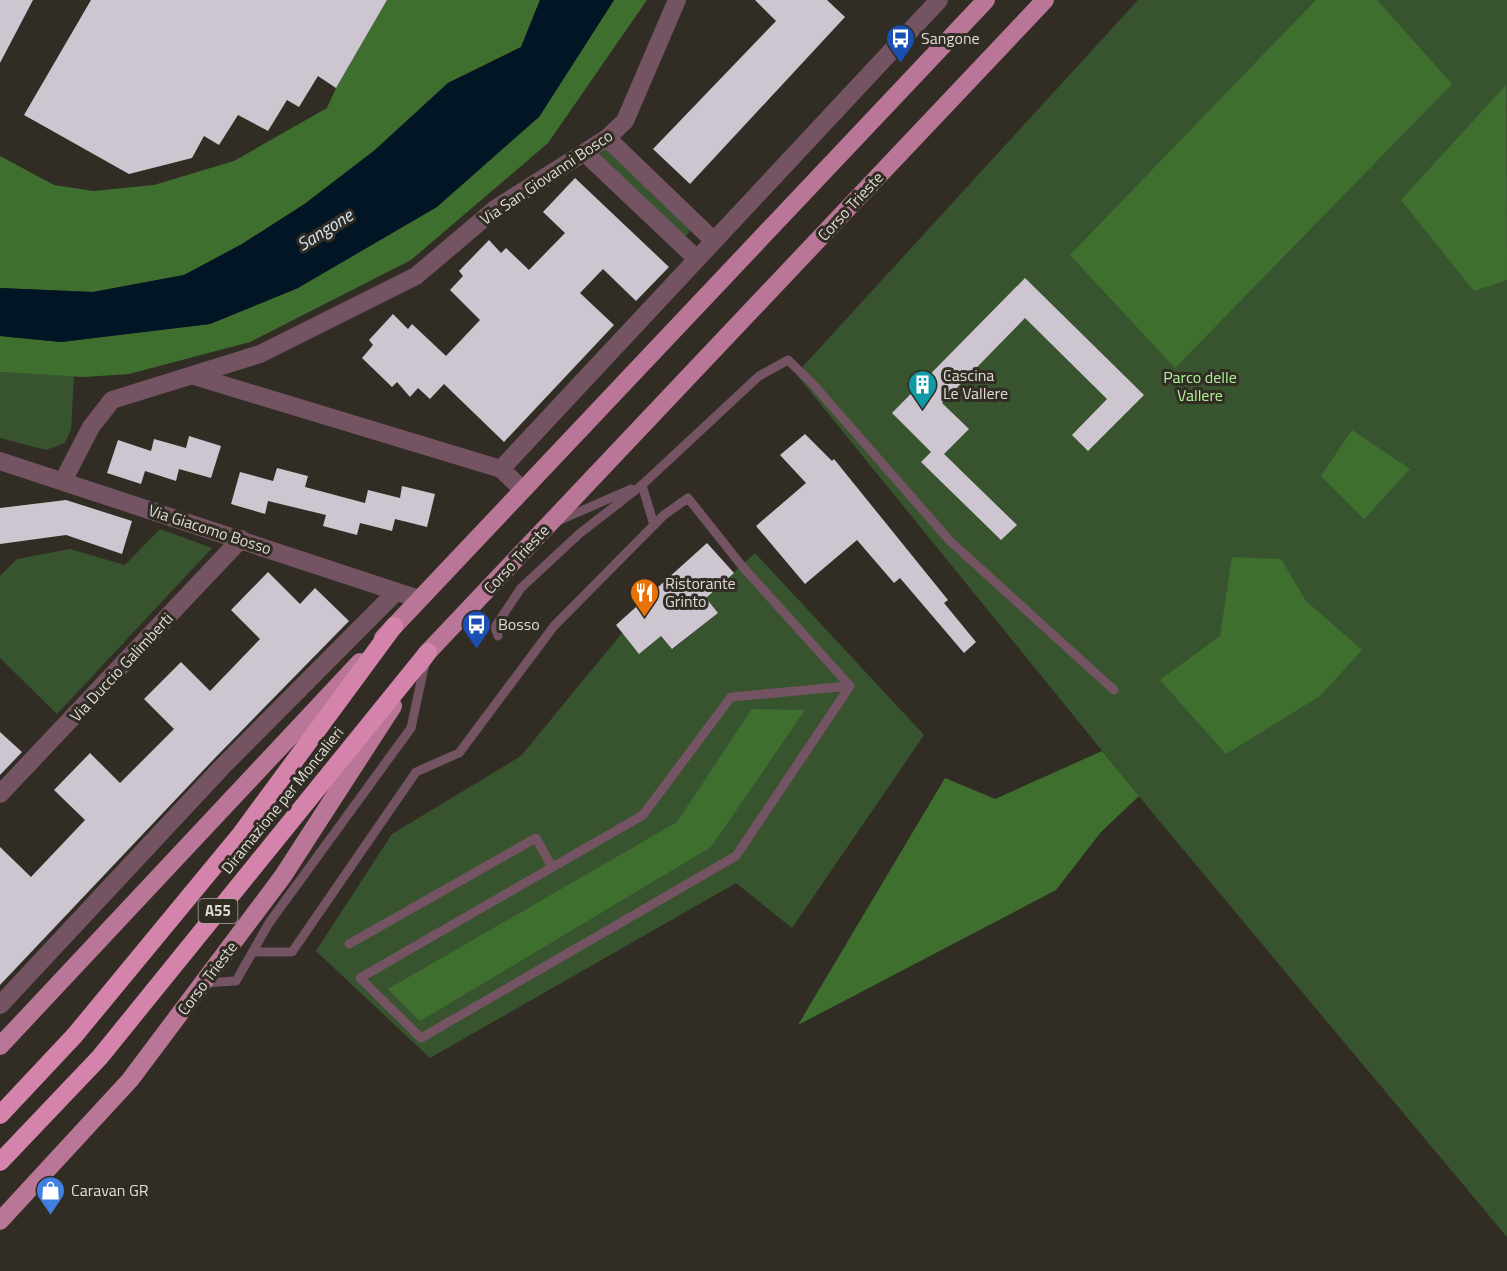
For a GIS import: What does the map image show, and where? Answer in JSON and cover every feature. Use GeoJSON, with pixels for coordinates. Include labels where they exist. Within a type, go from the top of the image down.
{"type":"FeatureCollection","features":[{"type":"Feature","properties":{"kind":"highway","name":"Diramazione per Moncalieri"},"geometry":{"type":"LineString","coordinates":[[0,1115],[75,1035],[240,835],[394,626]]}},
{"type":"Feature","properties":{"kind":"highway","name":"Diramazione per Moncalieri"},"geometry":{"type":"LineString","coordinates":[[0,1162],[100,1057],[428,652]]}},
{"type":"Feature","properties":{"kind":"main road"},"geometry":{"type":"LineString","coordinates":[[0,1046],[986,0]]}},
{"type":"Feature","properties":{"kind":"main road","name":"Corso Trieste"},"geometry":{"type":"LineString","coordinates":[[0,1221],[130,1080],[203,983],[283,876],[428,652],[1044,0]]}},
{"type":"Feature","properties":{"kind":"street","name":"Via San Giovanni Bosco"},"geometry":{"type":"LineString","coordinates":[[63,481],[91,427],[112,400],[260,354],[416,276],[495,208],[586,154],[607,138],[625,121],[677,0]]}},
{"type":"Feature","properties":{"kind":"street"},"geometry":{"type":"LineString","coordinates":[[501,469],[939,0]]}},
{"type":"Feature","properties":{"kind":"street"},"geometry":{"type":"LineString","coordinates":[[607,138],[713,240]]}},
{"type":"Feature","properties":{"kind":"street"},"geometry":{"type":"LineString","coordinates":[[586,154],[697,259]]}},
{"type":"Feature","properties":{"kind":"street"},"geometry":{"type":"LineString","coordinates":[[194,376],[501,469],[523,489]]}},
{"type":"Feature","properties":{"kind":"street","name":"Via Giacomo Bosso"},"geometry":{"type":"LineString","coordinates":[[0,461],[419,599]]}},
{"type":"Feature","properties":{"kind":"street","name":"Via Duccio Galimberti"},"geometry":{"type":"LineString","coordinates":[[0,794],[241,539]]}},
{"type":"Feature","properties":{"kind":"street"},"geometry":{"type":"LineString","coordinates":[[0,1005],[214,775],[396,592]]}},
{"type":"Feature","properties":{"kind":"lane"},"geometry":{"type":"LineString","coordinates":[[498,636],[495,627],[521,588],[579,534],[642,485],[759,376],[788,360],[811,382],[950,541],[1114,690]]}},
{"type":"Feature","properties":{"kind":"lane"},"geometry":{"type":"LineString","coordinates":[[548,525],[642,485]]}},
{"type":"Feature","properties":{"kind":"lane"},"geometry":{"type":"LineString","coordinates":[[642,485],[654,525]]}},
{"type":"Feature","properties":{"kind":"lane"},"geometry":{"type":"LineString","coordinates":[[253,952],[292,952],[416,772],[459,753],[554,626],[664,514],[688,498],[742,566],[850,686]]}},
{"type":"Feature","properties":{"kind":"lane"},"geometry":{"type":"LineString","coordinates":[[203,983],[236,981],[269,922],[411,729],[428,652]]}},
{"type":"Feature","properties":{"kind":"lane"},"geometry":{"type":"LineString","coordinates":[[850,686],[736,856],[726,862],[421,1038],[360,978],[643,815],[730,698],[850,686]]}},
{"type":"Feature","properties":{"kind":"lane"},"geometry":{"type":"LineString","coordinates":[[349,944],[536,838],[552,867]]}},
{"type":"Feature","properties":{"kind":"green space"},"geometry":{"type":"Polygon","coordinates":[[[387,0],[540,0],[521,47],[448,83],[375,150],[304,204],[242,244],[184,275],[93,292],[0,288],[0,156],[54,185],[93,191],[154,185],[234,161],[327,108],[336,88],[387,0]]]}},
{"type":"Feature","properties":{"kind":"green space"},"geometry":{"type":"Polygon","coordinates":[[[614,0],[647,0],[548,143],[411,260],[250,342],[129,374],[84,377],[0,372],[0,336],[61,342],[210,324],[298,288],[539,117],[614,0]]]}},
{"type":"Feature","properties":{"kind":"green space","name":"Parco delle Vallere"},"geometry":{"type":"Polygon","coordinates":[[[1138,0],[1507,0],[1507,1237],[1156,817],[796,374],[1138,0]]]}},
{"type":"Feature","properties":{"kind":"green space"},"geometry":{"type":"Polygon","coordinates":[[[1316,0],[1377,0],[1452,84],[1175,368],[1070,255],[1316,0]]]}},
{"type":"Feature","properties":{"kind":"green space"},"geometry":{"type":"Polygon","coordinates":[[[1506,85],[1507,280],[1474,291],[1401,200],[1506,85]]]}},
{"type":"Feature","properties":{"kind":"green space"},"geometry":{"type":"Polygon","coordinates":[[[607,148],[690,230],[687,235],[685,236],[599,155],[607,148]]]}},
{"type":"Feature","properties":{"kind":"green space"},"geometry":{"type":"Polygon","coordinates":[[[0,372],[74,376],[71,430],[65,443],[46,450],[0,438],[0,372]]]}},
{"type":"Feature","properties":{"kind":"green space"},"geometry":{"type":"Polygon","coordinates":[[[1352,430],[1410,469],[1364,519],[1321,476],[1352,430]]]}},
{"type":"Feature","properties":{"kind":"green space"},"geometry":{"type":"Polygon","coordinates":[[[160,529],[212,548],[57,714],[0,658],[0,576],[17,559],[70,549],[125,565],[160,529]]]}},
{"type":"Feature","properties":{"kind":"green space"},"geometry":{"type":"Polygon","coordinates":[[[755,553],[924,735],[792,928],[736,883],[430,1058],[316,951],[392,834],[521,756],[622,633],[661,636],[673,649],[718,613],[706,598],[755,553]]]}},
{"type":"Feature","properties":{"kind":"green space"},"geometry":{"type":"Polygon","coordinates":[[[1232,557],[1281,559],[1306,601],[1362,650],[1320,696],[1226,754],[1160,680],[1220,636],[1232,557]]]}},
{"type":"Feature","properties":{"kind":"green space"},"geometry":{"type":"Polygon","coordinates":[[[752,709],[805,710],[711,847],[420,1021],[388,989],[677,822],[752,709]]]}},
{"type":"Feature","properties":{"kind":"green space"},"geometry":{"type":"Polygon","coordinates":[[[1102,751],[1139,796],[1101,832],[1056,890],[798,1025],[945,778],[995,799],[1102,751]]]}},
{"type":"Feature","properties":{"kind":"water"},"geometry":{"type":"Polygon","coordinates":[[[540,0],[614,0],[539,117],[437,207],[298,288],[210,324],[61,342],[0,336],[0,288],[93,292],[184,275],[242,244],[305,204],[375,150],[448,83],[521,47],[540,0]]]}},
{"type":"Feature","properties":{"kind":"building"},"geometry":{"type":"Polygon","coordinates":[[[0,0],[33,0],[0,63],[0,0]]]}},
{"type":"Feature","properties":{"kind":"building"},"geometry":{"type":"Polygon","coordinates":[[[91,0],[387,0],[336,88],[318,76],[299,107],[287,100],[268,131],[238,115],[219,145],[204,136],[192,158],[129,174],[24,115],[91,0]]]}},
{"type":"Feature","properties":{"kind":"building"},"geometry":{"type":"Polygon","coordinates":[[[755,0],[827,0],[845,17],[690,184],[653,149],[776,21],[755,0]]]}},
{"type":"Feature","properties":{"kind":"building"},"geometry":{"type":"Polygon","coordinates":[[[575,178],[669,267],[636,301],[603,269],[580,293],[614,325],[504,442],[444,384],[430,399],[418,388],[410,397],[397,382],[392,387],[362,358],[373,345],[369,340],[393,314],[408,329],[412,324],[446,356],[480,320],[450,290],[463,276],[459,271],[489,240],[501,253],[506,248],[529,270],[565,233],[543,212],[575,178]]]}},
{"type":"Feature","properties":{"kind":"building","name":"Cascina Le Vallere"},"geometry":{"type":"Polygon","coordinates":[[[1025,278],[1144,395],[1088,451],[1072,435],[1107,399],[1025,318],[942,403],[969,429],[944,454],[1017,525],[1001,540],[921,462],[931,452],[892,413],[1025,278]]]}},
{"type":"Feature","properties":{"kind":"building"},"geometry":{"type":"Polygon","coordinates":[[[805,434],[832,461],[834,459],[948,600],[944,603],[976,642],[964,653],[900,578],[894,583],[857,540],[805,584],[756,526],[806,483],[780,455],[805,434]]]}},
{"type":"Feature","properties":{"kind":"building"},"geometry":{"type":"Polygon","coordinates":[[[189,436],[221,446],[211,478],[179,469],[176,481],[145,471],[141,484],[107,473],[118,440],[151,451],[154,439],[186,448],[189,436]]]}},
{"type":"Feature","properties":{"kind":"building"},"geometry":{"type":"Polygon","coordinates":[[[277,468],[308,476],[305,487],[365,503],[368,490],[400,498],[402,486],[435,494],[427,527],[395,519],[392,531],[360,523],[357,535],[323,526],[326,515],[268,501],[265,514],[231,504],[240,472],[273,481],[277,468]]]}},
{"type":"Feature","properties":{"kind":"building"},"geometry":{"type":"Polygon","coordinates":[[[66,500],[132,521],[122,554],[66,535],[0,544],[0,508],[66,500]]]}},
{"type":"Feature","properties":{"kind":"building"},"geometry":{"type":"Polygon","coordinates":[[[707,543],[734,573],[706,598],[718,613],[672,649],[661,636],[639,654],[616,625],[707,543]]]}},
{"type":"Feature","properties":{"kind":"building"},"geometry":{"type":"Polygon","coordinates":[[[268,572],[300,604],[315,588],[349,621],[214,759],[0,985],[0,847],[31,877],[85,820],[54,790],[90,753],[120,783],[174,729],[144,699],[181,662],[210,691],[260,639],[231,610],[268,572]]]}},
{"type":"Feature","properties":{"kind":"building"},"geometry":{"type":"Polygon","coordinates":[[[0,732],[22,752],[0,775],[0,732]]]}},
{"type":"Feature","properties":{"kind":"place","name":"Sangone"},"geometry":{"type":"Point","coordinates":[900,64]}},
{"type":"Feature","properties":{"kind":"place","name":"Cascina Le Vallere"},"geometry":{"type":"Point","coordinates":[922,410]}},
{"type":"Feature","properties":{"kind":"place","name":"Ristorante Grinto"},"geometry":{"type":"Point","coordinates":[644,618]}},
{"type":"Feature","properties":{"kind":"place","name":"Bosso"},"geometry":{"type":"Point","coordinates":[477,650]}},
{"type":"Feature","properties":{"kind":"place","name":"Caravan GR"},"geometry":{"type":"Point","coordinates":[50,1216]}}]}
